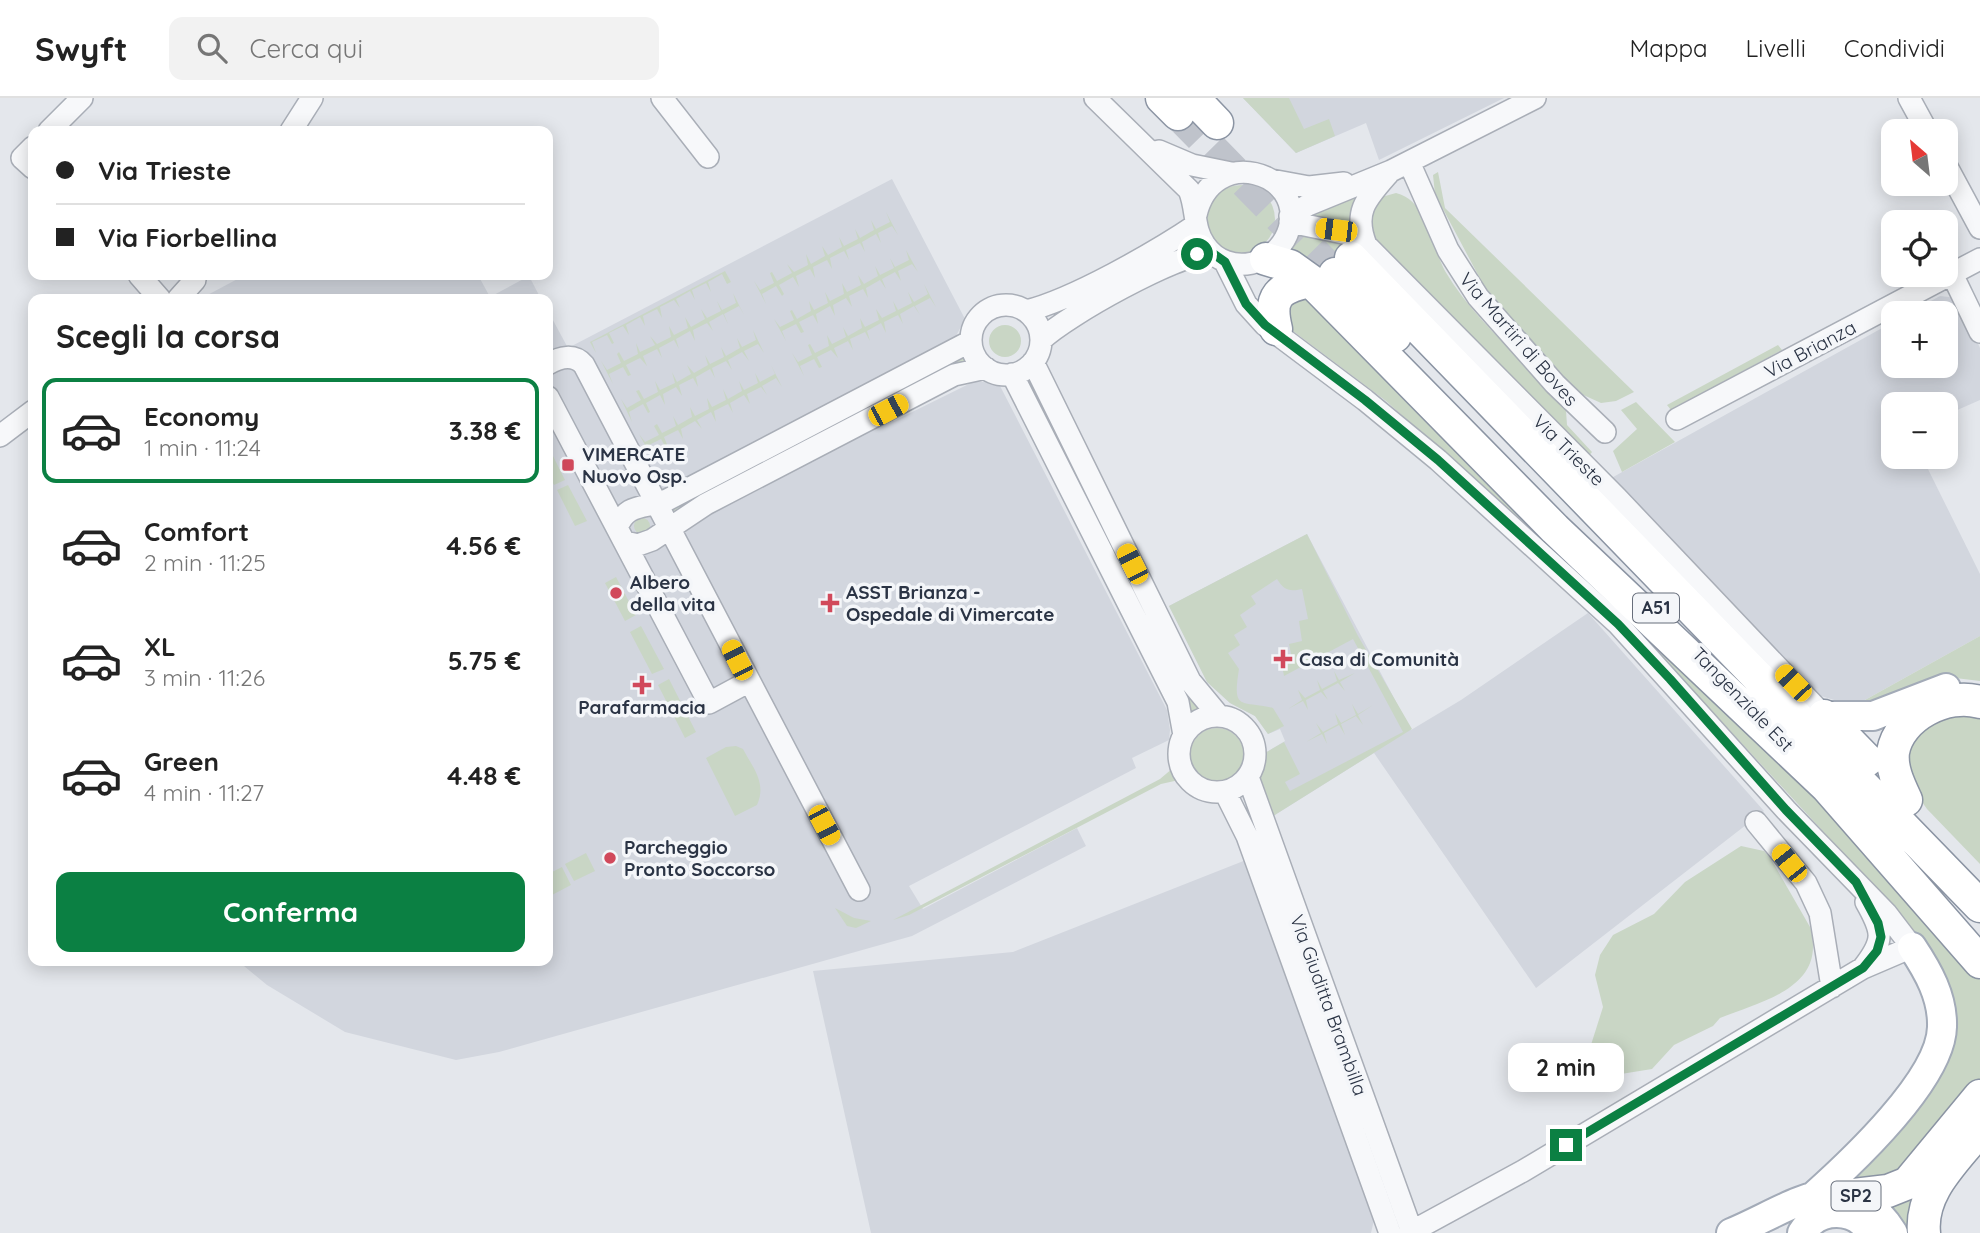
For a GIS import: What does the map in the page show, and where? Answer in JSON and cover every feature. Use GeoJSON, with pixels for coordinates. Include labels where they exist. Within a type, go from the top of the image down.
{"type":"FeatureCollection","features":[{"type":"Feature","properties":{"kind":"highway"},"geometry":{"type":"LineString","coordinates":[[1178,103],[1217,123]]}},
{"type":"Feature","properties":{"kind":"highway"},"geometry":{"type":"LineString","coordinates":[[1263,261],[1290,266],[1341,265]]}},
{"type":"Feature","properties":{"kind":"highway"},"geometry":{"type":"LineString","coordinates":[[1281,335],[1271,311],[1277,296],[1286,289],[1341,265]]}},
{"type":"Feature","properties":{"kind":"highway","name":"Tangenziale Est"},"geometry":{"type":"LineString","coordinates":[[1341,265],[1827,786],[1980,940]]}},
{"type":"Feature","properties":{"kind":"highway","name":"Tangenziale Est"},"geometry":{"type":"LineString","coordinates":[[1341,265],[1980,906]]}},
{"type":"Feature","properties":{"kind":"highway"},"geometry":{"type":"LineString","coordinates":[[1906,800],[1893,762],[1898,736],[1918,716],[1939,705],[1958,698],[1980,702]]}},
{"type":"Feature","properties":{"kind":"highway"},"geometry":{"type":"LineString","coordinates":[[1824,716],[1980,877]]}},
{"type":"Feature","properties":{"kind":"highway"},"geometry":{"type":"LineString","coordinates":[[1827,786],[1980,962]]}},
{"type":"Feature","properties":{"kind":"highway"},"geometry":{"type":"LineString","coordinates":[[1854,1195],[1888,1191],[1908,1183],[1980,1096]]}},
{"type":"Feature","properties":{"kind":"highway"},"geometry":{"type":"LineString","coordinates":[[1924,1233],[1924,1216],[1936,1185],[1980,1129]]}},
{"type":"Feature","properties":{"kind":"main road"},"geometry":{"type":"LineString","coordinates":[[1824,716],[1866,717],[1937,690],[1951,687],[1980,690]]}},
{"type":"Feature","properties":{"kind":"main road"},"geometry":{"type":"LineString","coordinates":[[1731,1233],[1809,1198],[1900,1108],[1934,1055],[1943,1030],[1941,1008],[1931,978],[1912,947]]}},
{"type":"Feature","properties":{"kind":"main road","name":"SP2"},"geometry":{"type":"LineString","coordinates":[[1782,1233],[1789,1217],[1809,1198],[1838,1192],[1854,1195],[1870,1204],[1893,1233]]}},
{"type":"Feature","properties":{"kind":"main road"},"geometry":{"type":"LineString","coordinates":[[1802,1233],[1811,1221],[1838,1213],[1859,1218],[1871,1233]]}},
{"type":"Feature","properties":{"kind":"street"},"geometry":{"type":"LineString","coordinates":[[54,126],[82,98]]}},
{"type":"Feature","properties":{"kind":"street"},"geometry":{"type":"LineString","coordinates":[[294,126],[312,98]]}},
{"type":"Feature","properties":{"kind":"street"},"geometry":{"type":"LineString","coordinates":[[663,98],[708,157]]}},
{"type":"Feature","properties":{"kind":"street"},"geometry":{"type":"LineString","coordinates":[[1095,98],[1189,190],[1196,220],[1246,304],[1265,325],[1365,400],[1438,460],[1618,624],[1786,810],[1856,882],[1912,947],[1863,968],[1523,1171],[1404,1233]]}},
{"type":"Feature","properties":{"kind":"street"},"geometry":{"type":"LineString","coordinates":[[1290,219],[1535,98]]}},
{"type":"Feature","properties":{"kind":"street"},"geometry":{"type":"LineString","coordinates":[[1909,98],[1920,119]]}},
{"type":"Feature","properties":{"kind":"street"},"geometry":{"type":"LineString","coordinates":[[1147,146],[1192,165],[1231,173],[1252,172],[1271,180],[1309,187],[1364,181]]}},
{"type":"Feature","properties":{"kind":"street"},"geometry":{"type":"LineString","coordinates":[[1341,265],[1360,230],[1361,211],[1370,194],[1400,167]]}},
{"type":"Feature","properties":{"kind":"street","name":"Via Martiri di Boves"},"geometry":{"type":"LineString","coordinates":[[1400,167],[1478,297],[1555,384],[1605,432]]}},
{"type":"Feature","properties":{"kind":"street"},"geometry":{"type":"LineString","coordinates":[[1231,173],[1207,188],[1196,220],[1175,239],[1051,304],[1026,311],[1005,305],[984,312],[972,330],[971,341],[978,361],[994,372],[1012,374],[1033,362],[1041,340],[1065,320],[1179,260],[1218,257],[1237,265],[1263,261]]}},
{"type":"Feature","properties":{"kind":"street"},"geometry":{"type":"LineString","coordinates":[[1271,180],[1281,190],[1290,219],[1284,241],[1253,274],[1253,295],[1281,335]]}},
{"type":"Feature","properties":{"kind":"street"},"geometry":{"type":"LineString","coordinates":[[1958,187],[1980,228]]}},
{"type":"Feature","properties":{"kind":"street","name":"Via Trieste"},"geometry":{"type":"LineString","coordinates":[[1290,219],[1349,234],[1341,265],[1617,498],[1824,716]]}},
{"type":"Feature","properties":{"kind":"street","name":"Via Brianza"},"geometry":{"type":"LineString","coordinates":[[1958,271],[1980,259]]}},
{"type":"Feature","properties":{"kind":"street"},"geometry":{"type":"LineString","coordinates":[[143,280],[156,294]]}},
{"type":"Feature","properties":{"kind":"street"},"geometry":{"type":"LineString","coordinates":[[183,294],[196,280]]}},
{"type":"Feature","properties":{"kind":"street"},"geometry":{"type":"LineString","coordinates":[[1958,286],[1980,332]]}},
{"type":"Feature","properties":{"kind":"street","name":"Via Brianza"},"geometry":{"type":"LineString","coordinates":[[1677,419],[1927,287]]}},
{"type":"Feature","properties":{"kind":"street"},"geometry":{"type":"LineString","coordinates":[[1026,311],[1039,329],[1041,340]]}},
{"type":"Feature","properties":{"kind":"street"},"geometry":{"type":"LineString","coordinates":[[621,535],[625,513],[633,508],[656,505],[971,341]]}},
{"type":"Feature","properties":{"kind":"street"},"geometry":{"type":"LineString","coordinates":[[553,362],[568,357],[584,365],[859,890]]}},
{"type":"Feature","properties":{"kind":"street","name":"Via Giuditta Brambilla"},"geometry":{"type":"LineString","coordinates":[[1033,362],[1190,681],[1219,716],[1240,723],[1253,742],[1255,754],[1248,777],[1404,1233]]}},
{"type":"Feature","properties":{"kind":"street"},"geometry":{"type":"LineString","coordinates":[[621,535],[644,544],[706,504],[954,375],[976,368],[986,368]]}},
{"type":"Feature","properties":{"kind":"street"},"geometry":{"type":"LineString","coordinates":[[1012,374],[1178,702],[1184,735]]}},
{"type":"Feature","properties":{"kind":"street"},"geometry":{"type":"LineString","coordinates":[[553,406],[709,703],[748,682]]}},
{"type":"Feature","properties":{"kind":"street"},"geometry":{"type":"LineString","coordinates":[[0,436],[28,415]]}},
{"type":"Feature","properties":{"kind":"street"},"geometry":{"type":"LineString","coordinates":[[1219,716],[1198,720],[1184,735],[1178,755],[1186,778],[1204,791],[1225,792],[1238,787],[1248,777]]}},
{"type":"Feature","properties":{"kind":"street","name":"Via Giuditta Brambilla"},"geometry":{"type":"LineString","coordinates":[[1225,792],[1247,836],[1404,1233]]}},
{"type":"Feature","properties":{"kind":"street"},"geometry":{"type":"LineString","coordinates":[[1756,822],[1806,883],[1820,913],[1832,987]]}},
{"type":"Feature","properties":{"kind":"street"},"geometry":{"type":"LineString","coordinates":[[1856,882],[1878,923],[1881,937],[1877,951],[1863,968]]}},
{"type":"Feature","properties":{"kind":"shaded area"},"geometry":{"type":"Polygon","coordinates":[[[1243,98],[1504,98],[1379,160],[1366,123],[1296,153],[1243,98]]]}},
{"type":"Feature","properties":{"kind":"shaded area","name":"ASST Brianza - Ospedale di Vimercate"},"geometry":{"type":"Polygon","coordinates":[[[892,179],[965,319],[956,336],[699,473],[885,403],[894,421],[975,381],[999,384],[1167,710],[1169,740],[1132,758],[1136,768],[909,886],[923,909],[1077,828],[1086,846],[912,936],[499,1052],[456,1060],[345,1032],[267,985],[244,966],[553,966],[553,320],[568,348],[892,179]]]}},
{"type":"Feature","properties":{"kind":"shaded area"},"geometry":{"type":"Polygon","coordinates":[[[236,280],[481,280],[488,294],[209,294],[236,280]]]}},
{"type":"Feature","properties":{"kind":"shaded area"},"geometry":{"type":"Polygon","coordinates":[[[522,280],[531,280],[538,294],[496,294],[522,280]]]}},
{"type":"Feature","properties":{"kind":"shaded area"},"geometry":{"type":"Polygon","coordinates":[[[1940,296],[1957,298],[1980,348],[1980,400],[1958,410],[1958,392],[1881,392],[1881,469],[1928,469],[1980,574],[1980,636],[1854,706],[1821,696],[1606,481],[1881,329],[1881,378],[1958,378],[1958,301],[1931,301],[1940,296]]]}},
{"type":"Feature","properties":{"kind":"shaded area"},"geometry":{"type":"Polygon","coordinates":[[[1307,534],[1411,730],[1461,700],[1588,613],[1764,811],[1536,988],[1374,753],[1270,818],[1259,776],[1265,753],[1285,741],[1280,729],[1268,734],[1255,716],[1230,703],[1207,682],[1169,606],[1307,534]]]}},
{"type":"Feature","properties":{"kind":"shaded area"},"geometry":{"type":"Polygon","coordinates":[[[1246,860],[1374,1220],[1371,1233],[871,1233],[813,971],[1013,952],[1246,860]]]}},
{"type":"Feature","properties":{"kind":"green space"},"geometry":{"type":"Polygon","coordinates":[[[1243,98],[1289,98],[1304,129],[1329,119],[1335,136],[1296,153],[1243,98]]]}},
{"type":"Feature","properties":{"kind":"green space"},"geometry":{"type":"Polygon","coordinates":[[[1438,172],[1445,208],[1634,392],[1616,401],[1601,403],[1579,393],[1493,303],[1435,194],[1433,175],[1438,172]]]}},
{"type":"Feature","properties":{"kind":"green space"},"geometry":{"type":"Polygon","coordinates":[[[1241,185],[1254,187],[1265,195],[1273,206],[1273,232],[1265,243],[1254,251],[1241,253],[1228,251],[1217,243],[1209,232],[1207,219],[1209,206],[1217,195],[1228,187],[1241,185]]]}},
{"type":"Feature","properties":{"kind":"green space"},"geometry":{"type":"Polygon","coordinates":[[[1396,193],[1407,198],[1422,214],[1445,271],[1470,306],[1560,398],[1566,411],[1567,425],[1592,452],[1588,457],[1370,233],[1367,213],[1378,198],[1396,193]]]}},
{"type":"Feature","properties":{"kind":"green space"},"geometry":{"type":"Polygon","coordinates":[[[1359,196],[1354,226],[1305,215],[1353,199],[1359,196]]]}},
{"type":"Feature","properties":{"kind":"green space"},"geometry":{"type":"Polygon","coordinates":[[[886,212],[898,235],[892,226],[878,233],[881,243],[876,234],[862,242],[865,252],[860,243],[846,250],[849,260],[844,251],[830,258],[832,269],[827,260],[813,267],[815,278],[810,269],[796,276],[799,287],[793,277],[779,285],[784,294],[782,296],[776,286],[762,294],[766,304],[754,281],[760,290],[774,283],[770,273],[772,272],[777,281],[792,273],[787,264],[794,272],[808,265],[806,254],[811,264],[825,256],[822,246],[828,255],[842,247],[839,237],[844,246],[858,239],[855,229],[860,238],[874,230],[871,220],[876,229],[890,222],[886,212]]]}},
{"type":"Feature","properties":{"kind":"green space"},"geometry":{"type":"Polygon","coordinates":[[[1297,230],[1350,242],[1323,277],[1286,254],[1297,230]]]}},
{"type":"Feature","properties":{"kind":"green space"},"geometry":{"type":"Polygon","coordinates":[[[906,250],[918,272],[912,264],[898,271],[901,281],[895,272],[882,279],[886,289],[880,280],[866,288],[868,298],[863,289],[849,296],[852,307],[846,298],[833,305],[835,316],[830,306],[816,314],[818,324],[813,315],[799,322],[804,332],[801,333],[796,324],[782,331],[786,341],[774,319],[780,327],[794,320],[790,311],[792,310],[797,319],[811,311],[809,301],[814,310],[828,303],[825,292],[830,301],[844,294],[842,283],[847,292],[861,285],[858,275],[864,284],[878,276],[875,266],[880,275],[894,268],[890,258],[895,267],[909,260],[906,250]]]}},
{"type":"Feature","properties":{"kind":"green space"},"geometry":{"type":"Polygon","coordinates":[[[725,271],[731,282],[727,284],[722,274],[708,282],[711,292],[706,283],[692,290],[695,300],[690,291],[676,299],[680,308],[674,300],[660,307],[662,318],[657,309],[643,316],[645,326],[640,317],[626,325],[629,335],[623,326],[609,333],[614,343],[612,344],[607,335],[592,342],[596,353],[590,342],[725,271]]]}},
{"type":"Feature","properties":{"kind":"green space"},"geometry":{"type":"Polygon","coordinates":[[[924,284],[936,307],[930,298],[915,306],[920,315],[914,306],[900,314],[903,324],[898,315],[884,322],[886,333],[881,323],[867,331],[870,341],[865,332],[850,339],[853,350],[848,341],[834,348],[838,358],[831,350],[817,357],[822,367],[819,368],[814,359],[800,366],[804,376],[792,353],[798,362],[812,355],[808,345],[810,344],[815,353],[829,346],[827,335],[832,344],[846,337],[843,327],[848,336],[862,328],[860,318],[865,327],[879,320],[876,309],[882,318],[896,311],[893,301],[898,310],[912,303],[908,292],[914,302],[928,294],[924,284]]]}},
{"type":"Feature","properties":{"kind":"green space"},"geometry":{"type":"Polygon","coordinates":[[[1298,288],[1695,676],[1861,845],[1980,980],[1980,1083],[1901,1177],[1840,1183],[1935,1073],[1922,943],[1902,917],[1616,607],[1386,401],[1289,328],[1280,301],[1298,288]]]}},
{"type":"Feature","properties":{"kind":"green space"},"geometry":{"type":"Polygon","coordinates":[[[733,293],[744,315],[739,306],[724,314],[728,324],[723,314],[709,322],[713,331],[707,323],[693,330],[695,341],[690,331],[676,339],[679,349],[674,340],[659,348],[662,358],[657,349],[643,356],[647,366],[640,358],[626,365],[631,375],[628,376],[623,367],[609,374],[613,384],[601,361],[607,370],[621,363],[617,354],[619,352],[624,361],[638,354],[636,343],[640,352],[655,345],[650,336],[657,344],[671,337],[669,326],[674,335],[688,328],[685,317],[691,327],[705,319],[701,309],[707,318],[721,311],[717,301],[722,310],[736,303],[733,293]]]}},
{"type":"Feature","properties":{"kind":"green space"},"geometry":{"type":"Polygon","coordinates":[[[1005,325],[1016,330],[1021,341],[1016,352],[1005,357],[994,352],[989,341],[994,330],[1005,325]]]}},
{"type":"Feature","properties":{"kind":"green space"},"geometry":{"type":"Polygon","coordinates":[[[753,330],[764,353],[758,344],[744,351],[749,361],[742,352],[728,360],[732,370],[726,361],[712,368],[715,378],[710,369],[696,377],[698,387],[693,378],[679,385],[682,396],[676,387],[663,394],[665,405],[660,395],[646,403],[650,412],[648,413],[643,404],[629,412],[632,422],[621,399],[627,408],[641,400],[636,391],[639,390],[644,399],[658,392],[655,381],[660,390],[675,383],[672,372],[677,382],[691,374],[687,365],[694,373],[708,365],[705,355],[710,364],[724,357],[721,347],[726,356],[740,348],[737,338],[742,347],[756,340],[753,330]]]}},
{"type":"Feature","properties":{"kind":"green space"},"geometry":{"type":"Polygon","coordinates":[[[1778,345],[1782,350],[1671,410],[1667,405],[1778,345]]]}},
{"type":"Feature","properties":{"kind":"green space"},"geometry":{"type":"Polygon","coordinates":[[[964,353],[969,361],[672,514],[669,508],[964,353]]]}},
{"type":"Feature","properties":{"kind":"green space"},"geometry":{"type":"Polygon","coordinates":[[[771,365],[782,387],[776,378],[762,386],[767,395],[761,387],[747,394],[750,404],[744,395],[730,403],[733,413],[728,404],[714,411],[716,422],[711,412],[697,420],[702,429],[695,421],[681,429],[683,439],[678,430],[664,437],[668,447],[666,448],[661,439],[647,446],[651,456],[639,434],[645,442],[659,435],[654,426],[657,424],[662,433],[676,426],[673,416],[678,425],[692,417],[690,407],[695,416],[709,409],[707,398],[712,407],[726,400],[723,389],[728,399],[742,391],[739,381],[744,390],[758,383],[755,373],[760,382],[775,374],[771,365]]]}},
{"type":"Feature","properties":{"kind":"green space"},"geometry":{"type":"Polygon","coordinates":[[[1031,375],[1034,388],[1192,698],[1202,709],[1190,714],[1022,380],[1031,375]]]}},
{"type":"Feature","properties":{"kind":"green space"},"geometry":{"type":"Polygon","coordinates":[[[1636,402],[1675,442],[1622,472],[1613,451],[1637,429],[1621,410],[1636,402]]]}},
{"type":"Feature","properties":{"kind":"green space"},"geometry":{"type":"Polygon","coordinates":[[[553,456],[565,480],[554,485],[553,483],[553,456]]]}},
{"type":"Feature","properties":{"kind":"green space"},"geometry":{"type":"Polygon","coordinates":[[[568,485],[587,521],[575,526],[557,490],[568,485]]]}},
{"type":"Feature","properties":{"kind":"green space"},"geometry":{"type":"Polygon","coordinates":[[[639,518],[645,518],[650,526],[648,532],[639,534],[634,529],[634,523],[639,518]]]}},
{"type":"Feature","properties":{"kind":"green space"},"geometry":{"type":"Polygon","coordinates":[[[1307,534],[1358,636],[1412,729],[1270,818],[1259,776],[1265,753],[1284,742],[1300,774],[1285,782],[1290,791],[1403,732],[1353,639],[1284,676],[1281,661],[1292,659],[1289,644],[1302,641],[1299,621],[1308,619],[1302,589],[1287,589],[1277,579],[1251,596],[1256,604],[1240,615],[1247,627],[1234,635],[1240,645],[1228,653],[1239,669],[1237,692],[1241,702],[1273,708],[1284,726],[1268,734],[1255,716],[1230,703],[1207,682],[1169,606],[1307,534]]]}},
{"type":"Feature","properties":{"kind":"green space"},"geometry":{"type":"Polygon","coordinates":[[[616,577],[636,615],[625,621],[605,583],[616,577]]]}},
{"type":"Feature","properties":{"kind":"green space"},"geometry":{"type":"Polygon","coordinates":[[[641,626],[664,669],[652,674],[630,632],[641,626]]]}},
{"type":"Feature","properties":{"kind":"green space"},"geometry":{"type":"Polygon","coordinates":[[[1980,636],[1980,681],[1947,677],[1847,710],[1980,636]]]}},
{"type":"Feature","properties":{"kind":"green space"},"geometry":{"type":"Polygon","coordinates":[[[1334,671],[1339,680],[1355,673],[1340,682],[1345,691],[1338,683],[1323,691],[1328,700],[1321,692],[1306,700],[1308,710],[1303,701],[1288,709],[1302,700],[1298,690],[1305,698],[1320,690],[1317,680],[1322,689],[1337,681],[1334,671]]]}},
{"type":"Feature","properties":{"kind":"green space"},"geometry":{"type":"Polygon","coordinates":[[[669,679],[696,732],[685,738],[658,685],[669,679]]]}},
{"type":"Feature","properties":{"kind":"green space"},"geometry":{"type":"Polygon","coordinates":[[[1352,704],[1358,714],[1373,705],[1358,715],[1363,725],[1356,716],[1341,724],[1345,735],[1339,725],[1324,733],[1327,744],[1322,734],[1306,742],[1321,733],[1316,723],[1323,732],[1338,724],[1335,713],[1341,723],[1356,715],[1352,704]]]}},
{"type":"Feature","properties":{"kind":"green space"},"geometry":{"type":"Polygon","coordinates":[[[1980,708],[1980,864],[1927,809],[1910,785],[1904,747],[1930,715],[1980,708]]]}},
{"type":"Feature","properties":{"kind":"green space"},"geometry":{"type":"Polygon","coordinates":[[[1217,728],[1236,736],[1244,755],[1236,774],[1217,782],[1198,774],[1190,755],[1198,736],[1217,728]]]}},
{"type":"Feature","properties":{"kind":"green space"},"geometry":{"type":"Polygon","coordinates":[[[736,746],[743,749],[758,776],[760,797],[757,805],[735,816],[706,758],[726,747],[736,746]]]}},
{"type":"Feature","properties":{"kind":"green space"},"geometry":{"type":"Polygon","coordinates":[[[1173,768],[1179,780],[1161,784],[909,915],[893,920],[1160,779],[1173,768]]]}},
{"type":"Feature","properties":{"kind":"green space"},"geometry":{"type":"Polygon","coordinates":[[[1741,846],[1764,851],[1771,859],[1810,927],[1813,948],[1809,965],[1801,978],[1772,998],[1720,1018],[1713,1026],[1674,1045],[1652,1069],[1621,1074],[1600,1067],[1590,1048],[1603,1007],[1595,975],[1600,955],[1613,935],[1654,914],[1685,882],[1741,846]]]}},
{"type":"Feature","properties":{"kind":"green space"},"geometry":{"type":"Polygon","coordinates":[[[586,853],[595,871],[574,881],[565,864],[586,853]]]}},
{"type":"Feature","properties":{"kind":"green space"},"geometry":{"type":"Polygon","coordinates":[[[562,867],[571,885],[553,894],[553,872],[562,867]]]}},
{"type":"Feature","properties":{"kind":"green space"},"geometry":{"type":"Polygon","coordinates":[[[835,908],[854,918],[871,921],[856,928],[847,926],[835,908]]]}},
{"type":"Feature","properties":{"kind":"green space"},"geometry":{"type":"Polygon","coordinates":[[[1919,1183],[1913,1233],[1904,1233],[1876,1198],[1919,1183]]]}},
{"type":"Feature","properties":{"kind":"tunnel"},"geometry":{"type":"LineString","coordinates":[[1178,114],[1335,274]]}},
{"type":"Feature","properties":{"kind":"place","name":"VIMERCATE Nuovo Osp."},"geometry":{"type":"Point","coordinates":[568,465]}},
{"type":"Feature","properties":{"kind":"place","name":"Albero della vita"},"geometry":{"type":"Point","coordinates":[616,593]}},
{"type":"Feature","properties":{"kind":"place","name":"ASST Brianza - Ospedale di Vimercate"},"geometry":{"type":"Point","coordinates":[830,603]}},
{"type":"Feature","properties":{"kind":"place","name":"Casa di Comunità"},"geometry":{"type":"Point","coordinates":[1283,659]}},
{"type":"Feature","properties":{"kind":"place","name":"Parafarmacia"},"geometry":{"type":"Point","coordinates":[642,685]}},
{"type":"Feature","properties":{"kind":"place","name":"Parcheggio Pronto Soccorso"},"geometry":{"type":"Point","coordinates":[610,858]}},
{"type":"Feature","properties":{"kind":"route"},"geometry":{"type":"LineString","coordinates":[[1197,254],[1211,252],[1225,262],[1246,304],[1265,325],[1365,400],[1438,460],[1618,624],[1691,701],[1786,810],[1856,882],[1878,923],[1881,937],[1877,951],[1863,968],[1566,1145]]}}]}
